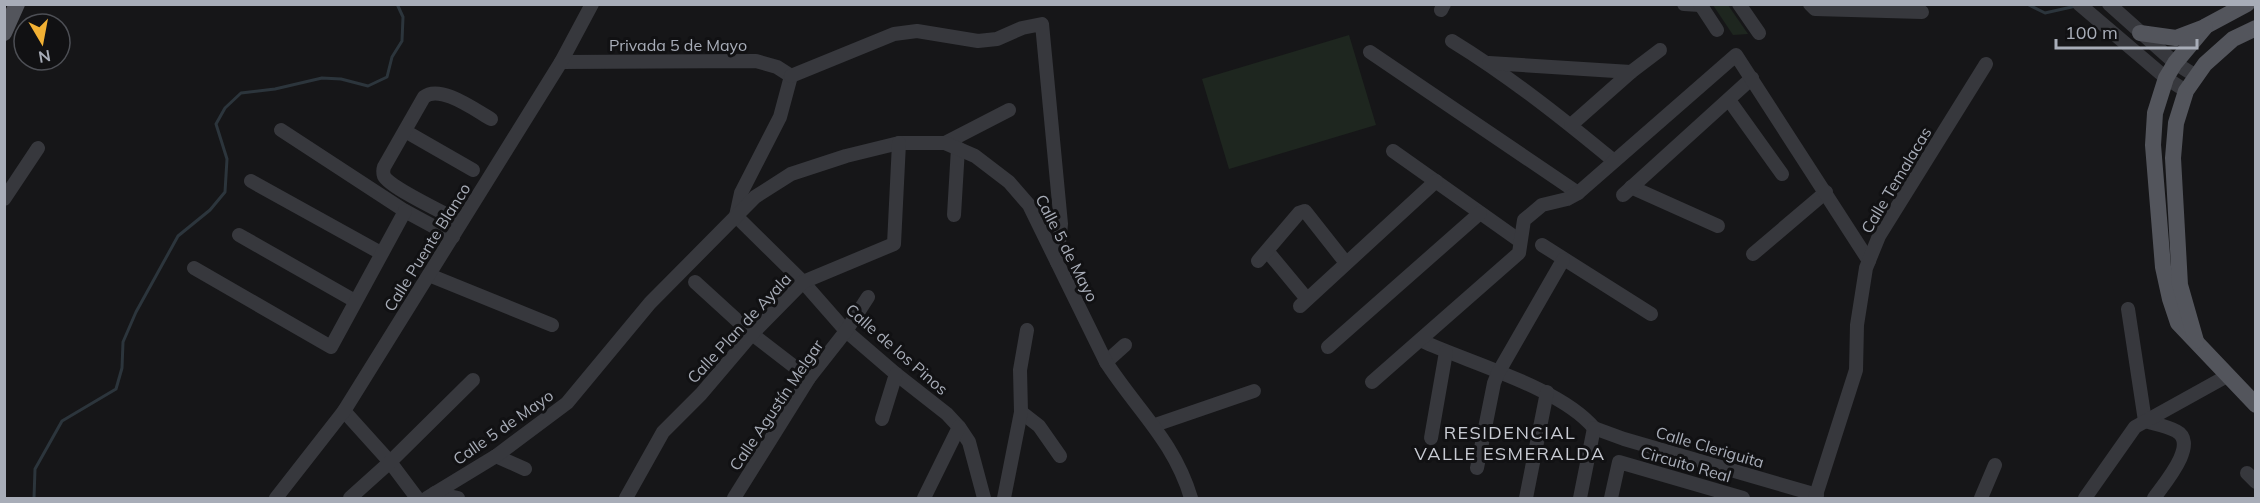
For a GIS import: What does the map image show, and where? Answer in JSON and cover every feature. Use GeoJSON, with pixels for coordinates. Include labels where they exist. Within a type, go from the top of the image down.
{"type":"FeatureCollection","features":[{"type":"Feature","properties":{"kind":"main road"},"geometry":{"type":"LineString","coordinates":[[4,33],[17,4]]}},
{"type":"Feature","properties":{"kind":"main road"},"geometry":{"type":"LineString","coordinates":[[2140,33],[2176,38],[2206,26],[2247,4]]}},
{"type":"Feature","properties":{"kind":"main road"},"geometry":{"type":"LineString","coordinates":[[2206,26],[2175,63],[2166,78],[2156,113],[2153,145],[2163,267],[2178,324],[2256,405]]}},
{"type":"Feature","properties":{"kind":"main road"},"geometry":{"type":"LineString","coordinates":[[2196,342],[2181,285],[2174,170],[2176,123],[2186,91],[2205,64],[2233,39],[2256,28]]}},
{"type":"Feature","properties":{"kind":"street","name":"Calle Puente Blanco"},"geometry":{"type":"LineString","coordinates":[[276,498],[344,411],[561,62],[592,4]]}},
{"type":"Feature","properties":{"kind":"street"},"geometry":{"type":"LineString","coordinates":[[1684,4],[1700,5],[1717,30]]}},
{"type":"Feature","properties":{"kind":"street"},"geometry":{"type":"LineString","coordinates":[[1739,4],[1759,33]]}},
{"type":"Feature","properties":{"kind":"street"},"geometry":{"type":"LineString","coordinates":[[1810,4],[1815,9],[1922,13]]}},
{"type":"Feature","properties":{"kind":"street"},"geometry":{"type":"LineString","coordinates":[[2079,4],[2166,78],[2186,91]]}},
{"type":"Feature","properties":{"kind":"street"},"geometry":{"type":"LineString","coordinates":[[2111,7],[2175,63],[2196,76]]}},
{"type":"Feature","properties":{"kind":"street"},"geometry":{"type":"LineString","coordinates":[[791,76],[894,34],[917,31],[978,41],[997,39],[1022,28],[1042,24],[1061,224],[1056,263]]}},
{"type":"Feature","properties":{"kind":"street"},"geometry":{"type":"LineString","coordinates":[[1452,41],[1488,63],[1571,125],[1614,161]]}},
{"type":"Feature","properties":{"kind":"street"},"geometry":{"type":"LineString","coordinates":[[1571,125],[1630,72],[1660,50]]}},
{"type":"Feature","properties":{"kind":"street"},"geometry":{"type":"LineString","coordinates":[[1370,52],[1578,193]]}},
{"type":"Feature","properties":{"kind":"street"},"geometry":{"type":"LineString","coordinates":[[1372,382],[1422,341],[1519,253],[1524,220],[1542,205],[1567,199],[1578,193],[1736,54],[1869,261]]}},
{"type":"Feature","properties":{"kind":"street","name":"Privada 5 de Mayo"},"geometry":{"type":"LineString","coordinates":[[561,62],[756,61],[777,68],[791,76]]}},
{"type":"Feature","properties":{"kind":"street"},"geometry":{"type":"LineString","coordinates":[[1488,63],[1630,72]]}},
{"type":"Feature","properties":{"kind":"street","name":"Calle Temalacas"},"geometry":{"type":"LineString","coordinates":[[1816,497],[1856,370],[1857,325],[1866,268],[1879,236],[1986,64]]}},
{"type":"Feature","properties":{"kind":"street","name":"Calle 5 de Mayo"},"geometry":{"type":"LineString","coordinates":[[736,216],[741,193],[780,117],[791,76]]}},
{"type":"Feature","properties":{"kind":"street"},"geometry":{"type":"LineString","coordinates":[[1718,226],[1627,191],[1752,78]]}},
{"type":"Feature","properties":{"kind":"street"},"geometry":{"type":"LineString","coordinates":[[462,222],[413,197],[384,177],[384,167],[424,97],[429,93],[442,93],[491,119]]}},
{"type":"Feature","properties":{"kind":"street"},"geometry":{"type":"LineString","coordinates":[[1729,99],[1782,174]]}},
{"type":"Feature","properties":{"kind":"street"},"geometry":{"type":"LineString","coordinates":[[954,215],[951,146],[1009,110]]}},
{"type":"Feature","properties":{"kind":"street"},"geometry":{"type":"LineString","coordinates":[[281,130],[405,211],[453,237]]}},
{"type":"Feature","properties":{"kind":"street"},"geometry":{"type":"LineString","coordinates":[[405,131],[473,170]]}},
{"type":"Feature","properties":{"kind":"street","name":"Calle 5 de Mayo"},"geometry":{"type":"LineString","coordinates":[[431,496],[495,456],[567,403],[650,303],[755,197],[791,174],[846,156],[899,143],[951,146],[975,156],[1009,182],[1029,205],[1106,362],[1120,383],[1155,425],[1175,459],[1191,498]]}},
{"type":"Feature","properties":{"kind":"street","name":"Calle Plan de Ayala"},"geometry":{"type":"LineString","coordinates":[[626,498],[663,432],[701,394],[752,334],[803,282],[894,244],[899,143]]}},
{"type":"Feature","properties":{"kind":"street"},"geometry":{"type":"LineString","coordinates":[[4,199],[38,148]]}},
{"type":"Feature","properties":{"kind":"street"},"geometry":{"type":"LineString","coordinates":[[1393,151],[1520,241]]}},
{"type":"Feature","properties":{"kind":"street"},"geometry":{"type":"LineString","coordinates":[[251,181],[381,253]]}},
{"type":"Feature","properties":{"kind":"street"},"geometry":{"type":"LineString","coordinates":[[1346,264],[1305,211],[1299,213],[1263,257],[1304,302],[1346,264],[1436,181]]}},
{"type":"Feature","properties":{"kind":"street"},"geometry":{"type":"LineString","coordinates":[[1753,254],[1826,192]]}},
{"type":"Feature","properties":{"kind":"street"},"geometry":{"type":"LineString","coordinates":[[194,268],[331,347],[405,211]]}},
{"type":"Feature","properties":{"kind":"street"},"geometry":{"type":"LineString","coordinates":[[1328,347],[1480,213]]}},
{"type":"Feature","properties":{"kind":"street","name":"Calle de los Pinos"},"geometry":{"type":"LineString","coordinates":[[736,216],[803,282],[846,331],[947,414],[959,427],[969,442],[984,498]]}},
{"type":"Feature","properties":{"kind":"street"},"geometry":{"type":"LineString","coordinates":[[239,235],[355,301]]}},
{"type":"Feature","properties":{"kind":"street"},"geometry":{"type":"LineString","coordinates":[[1542,245],[1651,314]]}},
{"type":"Feature","properties":{"kind":"street"},"geometry":{"type":"LineString","coordinates":[[1477,468],[1498,373],[1563,260]]}},
{"type":"Feature","properties":{"kind":"street"},"geometry":{"type":"LineString","coordinates":[[429,275],[552,325]]}},
{"type":"Feature","properties":{"kind":"street"},"geometry":{"type":"LineString","coordinates":[[695,282],[752,334],[809,378]]}},
{"type":"Feature","properties":{"kind":"street","name":"Calle Agustín Melgar"},"geometry":{"type":"LineString","coordinates":[[734,498],[809,378],[846,331],[868,297]]}},
{"type":"Feature","properties":{"kind":"street"},"geometry":{"type":"LineString","coordinates":[[2128,309],[2145,421]]}},
{"type":"Feature","properties":{"kind":"street"},"geometry":{"type":"LineString","coordinates":[[1004,498],[1021,412],[1020,370],[1027,330]]}},
{"type":"Feature","properties":{"kind":"street"},"geometry":{"type":"LineString","coordinates":[[1422,341],[1546,392],[1585,417],[1594,428],[1580,498]]}},
{"type":"Feature","properties":{"kind":"street"},"geometry":{"type":"LineString","coordinates":[[1106,362],[1125,345]]}},
{"type":"Feature","properties":{"kind":"street"},"geometry":{"type":"LineString","coordinates":[[1431,438],[1446,352]]}},
{"type":"Feature","properties":{"kind":"street"},"geometry":{"type":"LineString","coordinates":[[882,419],[896,374]]}},
{"type":"Feature","properties":{"kind":"street"},"geometry":{"type":"LineString","coordinates":[[2085,498],[2135,427],[2227,376]]}},
{"type":"Feature","properties":{"kind":"street"},"geometry":{"type":"LineString","coordinates":[[350,498],[473,380]]}},
{"type":"Feature","properties":{"kind":"street"},"geometry":{"type":"LineString","coordinates":[[1155,425],[1254,391]]}},
{"type":"Feature","properties":{"kind":"street"},"geometry":{"type":"LineString","coordinates":[[1526,498],[1546,392]]}},
{"type":"Feature","properties":{"kind":"street"},"geometry":{"type":"LineString","coordinates":[[344,411],[390,462],[417,498]]}},
{"type":"Feature","properties":{"kind":"street"},"geometry":{"type":"LineString","coordinates":[[1021,412],[1039,426],[1060,456]]}},
{"type":"Feature","properties":{"kind":"street"},"geometry":{"type":"LineString","coordinates":[[2145,421],[2178,432],[2185,441],[2184,453],[2154,498]]}},
{"type":"Feature","properties":{"kind":"street"},"geometry":{"type":"LineString","coordinates":[[924,498],[959,427]]}},
{"type":"Feature","properties":{"kind":"street","name":"Calle Cleriguita"},"geometry":{"type":"LineString","coordinates":[[1594,428],[1816,497]]}},
{"type":"Feature","properties":{"kind":"street"},"geometry":{"type":"LineString","coordinates":[[495,456],[525,469]]}},
{"type":"Feature","properties":{"kind":"street","name":"Circuito Real"},"geometry":{"type":"LineString","coordinates":[[1611,498],[1619,462],[1727,496],[1743,498]]}},
{"type":"Feature","properties":{"kind":"street"},"geometry":{"type":"LineString","coordinates":[[1981,498],[1995,465]]}},
{"type":"Feature","properties":{"kind":"street"},"geometry":{"type":"LineString","coordinates":[[431,496],[458,498]]}},
{"type":"Feature","properties":{"kind":"shaded area"},"geometry":{"type":"Polygon","coordinates":[[[1713,5],[1728,5],[1748,34],[1733,35],[1713,5]]]}},
{"type":"Feature","properties":{"kind":"shaded area"},"geometry":{"type":"Polygon","coordinates":[[[1349,35],[1376,125],[1229,169],[1202,79],[1349,35]]]}},
{"type":"Feature","properties":{"kind":"waterway"},"geometry":{"type":"LineString","coordinates":[[34,498],[35,469],[62,421],[116,389],[122,368],[123,342],[136,312],[178,236],[210,210],[225,192],[227,159],[216,124],[225,108],[241,93],[275,89],[322,78],[341,79],[368,86],[387,77],[392,57],[402,41],[403,17],[397,4]]}},
{"type":"Feature","properties":{"kind":"waterway"},"geometry":{"type":"LineString","coordinates":[[2027,4],[2045,13],[2076,6]]}},
{"type":"Feature","properties":{"kind":"district","name":"RESIDENCIAL VALLE ESMERALDA"},"geometry":{"type":"Point","coordinates":[1510,442]}}]}
